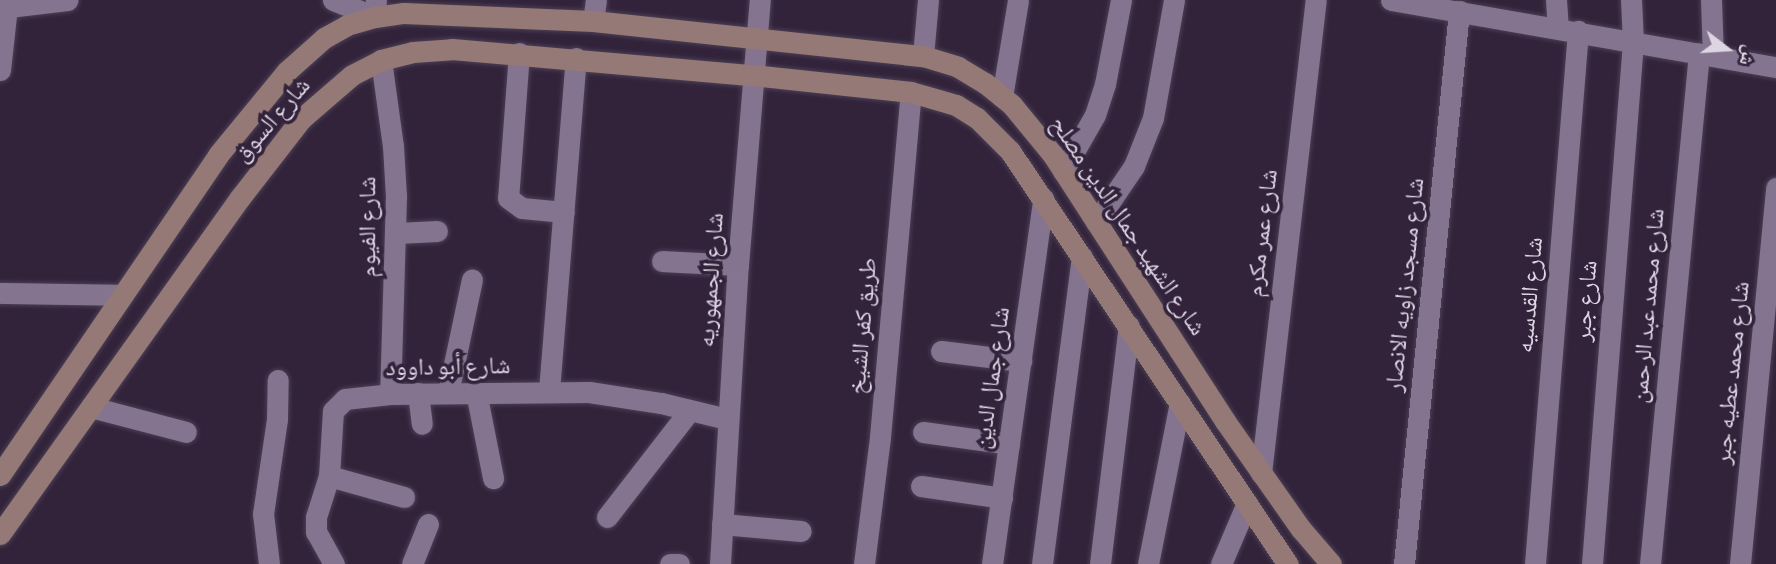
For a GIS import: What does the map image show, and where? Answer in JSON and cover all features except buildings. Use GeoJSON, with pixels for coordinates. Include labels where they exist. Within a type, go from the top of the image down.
{"type":"FeatureCollection","features":[{"type":"Feature","properties":{"kind":"street"},"geometry":{"type":"LineString","coordinates":[[0,70],[4,7],[68,0]]}},
{"type":"Feature","properties":{"kind":"street"},"geometry":{"type":"LineString","coordinates":[[333,0],[376,8]]}},
{"type":"Feature","properties":{"kind":"street","name":"شارع الجمهوريه"},"geometry":{"type":"LineString","coordinates":[[720,564],[727,419],[760,0]]}},
{"type":"Feature","properties":{"kind":"street"},"geometry":{"type":"LineString","coordinates":[[922,56],[928,0]]}},
{"type":"Feature","properties":{"kind":"street"},"geometry":{"type":"LineString","coordinates":[[1002,97],[1017,0]]}},
{"type":"Feature","properties":{"kind":"street"},"geometry":{"type":"LineString","coordinates":[[1063,171],[1080,144],[1101,94],[1121,0]]}},
{"type":"Feature","properties":{"kind":"street"},"geometry":{"type":"LineString","coordinates":[[1096,222],[1134,166],[1153,118],[1174,0]]}},
{"type":"Feature","properties":{"kind":"street","name":"شارع عمر مكرم"},"geometry":{"type":"LineString","coordinates":[[1261,473],[1316,0]]}},
{"type":"Feature","properties":{"kind":"street","name":"شارع القدسيه"},"geometry":{"type":"LineString","coordinates":[[1535,564],[1568,30],[1556,0]]}},
{"type":"Feature","properties":{"kind":"street","name":"شارع جبر"},"geometry":{"type":"LineString","coordinates":[[1592,564],[1633,42],[1631,0]]}},
{"type":"Feature","properties":{"kind":"street","name":"شارع محمد عبد الرحمن"},"geometry":{"type":"LineString","coordinates":[[1650,564],[1711,0]]}},
{"type":"Feature","properties":{"kind":"street"},"geometry":{"type":"LineString","coordinates":[[1405,1],[1776,67]]}},
{"type":"Feature","properties":{"kind":"street","name":"شارع السوق"},"geometry":{"type":"LineString","coordinates":[[2,468],[218,155],[287,71],[324,38],[376,8],[437,12],[495,7],[594,10],[756,37]]}},
{"type":"Feature","properties":{"kind":"street","name":"شارع مسجد زاويه الانصار"},"geometry":{"type":"LineString","coordinates":[[1404,564],[1459,11]]}},
{"type":"Feature","properties":{"kind":"street","name":"شارع الشهيد جمال الدين مصلح"},"geometry":{"type":"LineString","coordinates":[[756,37],[922,56],[958,67],[1002,97],[1032,129],[1063,171],[1261,473],[1331,564]]}},
{"type":"Feature","properties":{"kind":"street","name":"شارع السوق"},"geometry":{"type":"LineString","coordinates":[[0,534],[239,199],[301,119],[352,75],[381,60],[412,52],[452,49],[752,75]]}},
{"type":"Feature","properties":{"kind":"street"},"geometry":{"type":"LineString","coordinates":[[519,53],[506,186],[508,198],[522,208],[564,212]]}},
{"type":"Feature","properties":{"kind":"street"},"geometry":{"type":"LineString","coordinates":[[549,391],[576,58]]}},
{"type":"Feature","properties":{"kind":"street","name":"شارع الفيوم"},"geometry":{"type":"LineString","coordinates":[[381,60],[393,146],[397,233],[390,394]]}},
{"type":"Feature","properties":{"kind":"street"},"geometry":{"type":"LineString","coordinates":[[752,75],[911,92],[945,101],[977,118],[1010,151],[1288,564]]}},
{"type":"Feature","properties":{"kind":"street","name":"طريق كفر الشيخ"},"geometry":{"type":"LineString","coordinates":[[864,564],[880,437],[911,92]]}},
{"type":"Feature","properties":{"kind":"street","name":"شارع محمد عطيه جبر"},"geometry":{"type":"LineString","coordinates":[[1740,564],[1776,188]]}},
{"type":"Feature","properties":{"kind":"street","name":"شارع جمال الدين"},"geometry":{"type":"LineString","coordinates":[[992,564],[1043,199]]}},
{"type":"Feature","properties":{"kind":"street"},"geometry":{"type":"LineString","coordinates":[[397,233],[437,232]]}},
{"type":"Feature","properties":{"kind":"street"},"geometry":{"type":"LineString","coordinates":[[1042,564],[1082,257]]}},
{"type":"Feature","properties":{"kind":"street"},"geometry":{"type":"LineString","coordinates":[[662,261],[738,265]]}},
{"type":"Feature","properties":{"kind":"street"},"geometry":{"type":"LineString","coordinates":[[449,393],[472,279]]}},
{"type":"Feature","properties":{"kind":"street"},"geometry":{"type":"LineString","coordinates":[[0,293],[122,295]]}},
{"type":"Feature","properties":{"kind":"street"},"geometry":{"type":"LineString","coordinates":[[1100,564],[1129,326]]}},
{"type":"Feature","properties":{"kind":"street"},"geometry":{"type":"LineString","coordinates":[[941,351],[1021,361]]}},
{"type":"Feature","properties":{"kind":"street"},"geometry":{"type":"LineString","coordinates":[[269,564],[263,514],[273,458],[278,380]]}},
{"type":"Feature","properties":{"kind":"street","name":"شارع أبو داوود"},"geometry":{"type":"LineString","coordinates":[[334,564],[316,532],[316,517],[329,476],[330,421],[337,404],[360,395],[549,391],[625,397],[727,419]]}},
{"type":"Feature","properties":{"kind":"street"},"geometry":{"type":"LineString","coordinates":[[476,392],[493,478]]}},
{"type":"Feature","properties":{"kind":"street"},"geometry":{"type":"LineString","coordinates":[[418,393],[422,424]]}},
{"type":"Feature","properties":{"kind":"street"},"geometry":{"type":"LineString","coordinates":[[1148,564],[1180,403]]}},
{"type":"Feature","properties":{"kind":"street"},"geometry":{"type":"LineString","coordinates":[[91,407],[186,432]]}},
{"type":"Feature","properties":{"kind":"street"},"geometry":{"type":"LineString","coordinates":[[607,517],[690,410]]}},
{"type":"Feature","properties":{"kind":"street"},"geometry":{"type":"LineString","coordinates":[[923,432],[1009,444]]}},
{"type":"Feature","properties":{"kind":"street"},"geometry":{"type":"LineString","coordinates":[[329,476],[404,497]]}},
{"type":"Feature","properties":{"kind":"street"},"geometry":{"type":"LineString","coordinates":[[920,486],[1002,498]]}},
{"type":"Feature","properties":{"kind":"street"},"geometry":{"type":"LineString","coordinates":[[1221,564],[1247,503]]}},
{"type":"Feature","properties":{"kind":"street"},"geometry":{"type":"LineString","coordinates":[[412,564],[428,524]]}},
{"type":"Feature","properties":{"kind":"street"},"geometry":{"type":"LineString","coordinates":[[722,524],[802,531]]}},
{"type":"Feature","properties":{"kind":"street"},"geometry":{"type":"LineString","coordinates":[[670,564],[679,564]]}}]}
